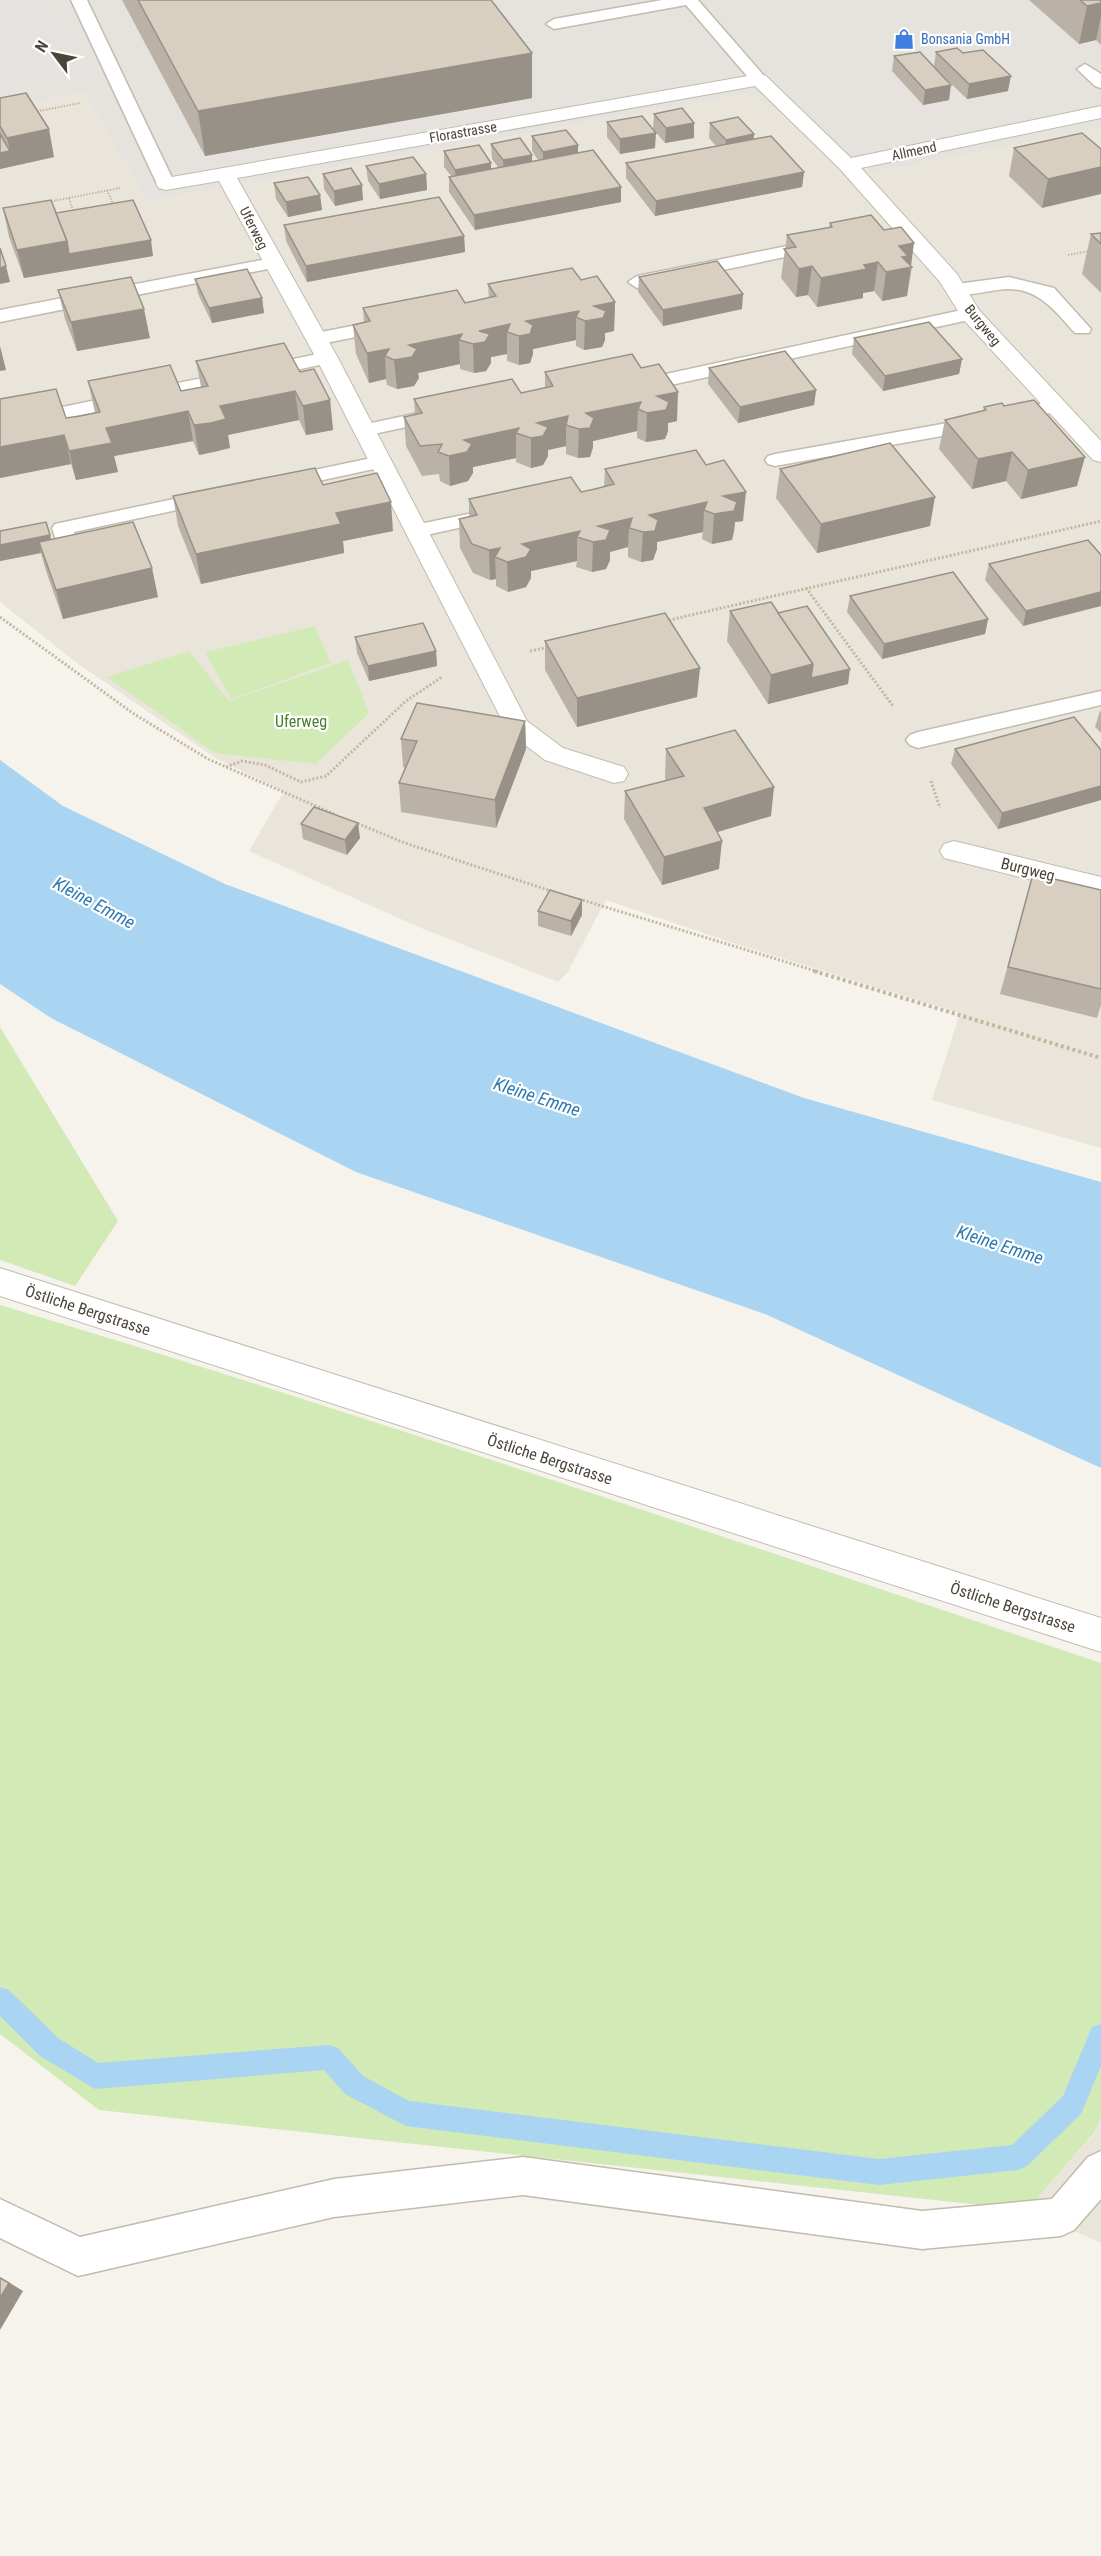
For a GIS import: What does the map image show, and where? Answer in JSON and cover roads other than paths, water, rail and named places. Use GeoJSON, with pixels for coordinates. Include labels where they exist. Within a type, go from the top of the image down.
{"type":"FeatureCollection","features":[{"type":"Feature","properties":{"kind":"street"},"geometry":{"type":"LineString","coordinates":[[759,80],[847,165]]}},
{"type":"Feature","properties":{"kind":"street","name":"Florastrasse"},"geometry":{"type":"LineString","coordinates":[[165,181],[225,174],[759,80]]}},
{"type":"Feature","properties":{"kind":"street","name":"Allmend"},"geometry":{"type":"LineString","coordinates":[[847,165],[1101,112]]}},
{"type":"Feature","properties":{"kind":"street","name":"Burgweg"},"geometry":{"type":"LineString","coordinates":[[847,165],[957,291],[971,314],[1101,455]]}},
{"type":"Feature","properties":{"kind":"street","name":"Uferweg"},"geometry":{"type":"LineString","coordinates":[[225,174],[272,263],[321,348],[517,726],[554,754],[614,774]]}},
{"type":"Feature","properties":{"kind":"street","name":"Burgweg"},"geometry":{"type":"LineString","coordinates":[[954,851],[1101,887]]}},
{"type":"Feature","properties":{"kind":"street","name":"Östliche Bergstrasse"},"geometry":{"type":"LineString","coordinates":[[0,1282],[1101,1635]]}},
{"type":"Feature","properties":{"kind":"lane"},"geometry":{"type":"LineString","coordinates":[[79,0],[165,181]]}},
{"type":"Feature","properties":{"kind":"lane"},"geometry":{"type":"LineString","coordinates":[[554,24],[689,0],[759,80]]}},
{"type":"Feature","properties":{"kind":"lane"},"geometry":{"type":"LineString","coordinates":[[1085,69],[1101,83]]}},
{"type":"Feature","properties":{"kind":"lane"},"geometry":{"type":"LineString","coordinates":[[878,232],[900,227]]}},
{"type":"Feature","properties":{"kind":"lane"},"geometry":{"type":"LineString","coordinates":[[637,282],[843,239]]}},
{"type":"Feature","properties":{"kind":"lane"},"geometry":{"type":"LineString","coordinates":[[0,316],[272,263]]}},
{"type":"Feature","properties":{"kind":"lane"},"geometry":{"type":"LineString","coordinates":[[957,291],[1009,283],[1047,292],[1082,329]]}},
{"type":"Feature","properties":{"kind":"lane"},"geometry":{"type":"LineString","coordinates":[[666,380],[971,314]]}},
{"type":"Feature","properties":{"kind":"lane"},"geometry":{"type":"LineString","coordinates":[[0,426],[321,348],[409,321]]}},
{"type":"Feature","properties":{"kind":"lane"},"geometry":{"type":"LineString","coordinates":[[775,460],[1003,419],[1055,406]]}},
{"type":"Feature","properties":{"kind":"lane"},"geometry":{"type":"LineString","coordinates":[[364,430],[455,412]]}},
{"type":"Feature","properties":{"kind":"lane"},"geometry":{"type":"LineString","coordinates":[[256,488],[381,462]]}},
{"type":"Feature","properties":{"kind":"lane"},"geometry":{"type":"LineString","coordinates":[[70,556],[62,528],[233,493]]}},
{"type":"Feature","properties":{"kind":"lane"},"geometry":{"type":"LineString","coordinates":[[417,531],[522,509]]}},
{"type":"Feature","properties":{"kind":"lane"},"geometry":{"type":"LineString","coordinates":[[918,740],[1101,698]]}},
{"type":"Feature","properties":{"kind":"lane"},"geometry":{"type":"LineString","coordinates":[[0,2218],[78,2257],[334,2198],[523,2176],[921,2229],[1061,2217],[1101,2170]]}},
{"type":"Feature","properties":{"kind":"water","name":"Kleine Emme"},"geometry":{"type":"Polygon","coordinates":[[[0,760],[63,806],[225,884],[804,1098],[1101,1182],[1101,1468],[765,1314],[356,1172],[51,1018],[0,984],[0,760]]]}},
{"type":"Feature","properties":{"kind":"waterway"},"geometry":{"type":"LineString","coordinates":[[0,1999],[49,2047],[95,2076],[329,2057],[354,2085],[406,2113],[879,2172],[1018,2157],[1072,2105],[1101,2036]]}},
{"type":"Feature","properties":{"kind":"place","name":"Bonsania GmbH"},"geometry":{"type":"Point","coordinates":[904,39]}}]}
